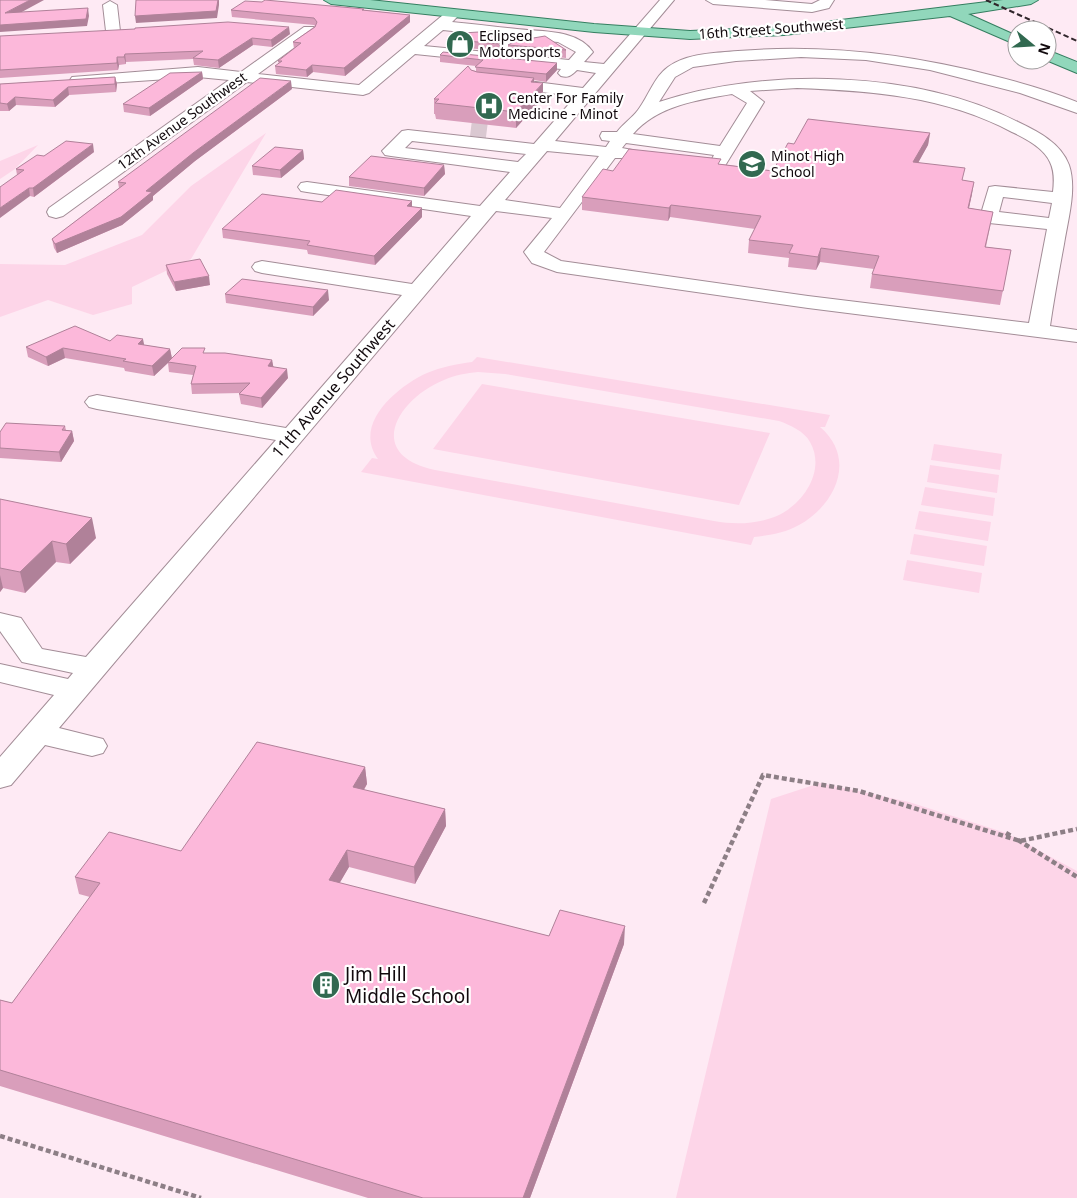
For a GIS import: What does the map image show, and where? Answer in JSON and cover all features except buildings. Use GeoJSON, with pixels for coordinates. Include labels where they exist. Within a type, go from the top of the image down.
{"type":"FeatureCollection","features":[{"type":"Feature","properties":{"kind":"main road","name":"16th Street Southwest"},"geometry":{"type":"LineString","coordinates":[[331,0],[638,32],[690,35],[753,33],[952,12],[1031,0]]}},
{"type":"Feature","properties":{"kind":"main road"},"geometry":{"type":"LineString","coordinates":[[926,0],[1007,37]]}},
{"type":"Feature","properties":{"kind":"main road"},"geometry":{"type":"LineString","coordinates":[[1057,59],[1077,68]]}},
{"type":"Feature","properties":{"kind":"street","name":"11th Avenue Southwest"},"geometry":{"type":"LineString","coordinates":[[0,777],[667,0]]}},
{"type":"Feature","properties":{"kind":"street"},"geometry":{"type":"LineString","coordinates":[[713,0],[812,8],[824,5],[827,0]]}},
{"type":"Feature","properties":{"kind":"street"},"geometry":{"type":"LineString","coordinates":[[110,5],[108,31],[132,30]]}},
{"type":"Feature","properties":{"kind":"street"},"geometry":{"type":"LineString","coordinates":[[59,81],[198,72],[363,90],[454,13]]}},
{"type":"Feature","properties":{"kind":"street"},"geometry":{"type":"LineString","coordinates":[[440,26],[567,39],[578,45],[585,52],[573,65]]}},
{"type":"Feature","properties":{"kind":"street","name":"12th Avenue Southwest"},"geometry":{"type":"LineString","coordinates":[[56,212],[309,30],[290,28]]}},
{"type":"Feature","properties":{"kind":"street"},"geometry":{"type":"LineString","coordinates":[[494,58],[520,34]]}},
{"type":"Feature","properties":{"kind":"street"},"geometry":{"type":"LineString","coordinates":[[412,49],[573,65],[603,74]]}},
{"type":"Feature","properties":{"kind":"street"},"geometry":{"type":"LineString","coordinates":[[1077,108],[1051,96],[958,70],[922,63],[856,55],[769,53],[704,60],[673,71],[644,114],[616,145],[534,252],[540,259],[557,266],[808,302],[1077,336]]}},
{"type":"Feature","properties":{"kind":"street"},"geometry":{"type":"LineString","coordinates":[[487,81],[588,93]]}},
{"type":"Feature","properties":{"kind":"street"},"geometry":{"type":"LineString","coordinates":[[644,114],[678,100],[733,88],[775,84],[860,86],[898,90],[939,98],[982,111],[1015,125],[1051,151],[1059,163],[1063,179],[1062,199],[1038,331]]}},
{"type":"Feature","properties":{"kind":"street"},"geometry":{"type":"LineString","coordinates":[[556,130],[616,145],[717,165],[756,102],[733,88]]}},
{"type":"Feature","properties":{"kind":"street"},"geometry":{"type":"LineString","coordinates":[[502,146],[509,137],[505,134],[479,129],[430,125],[408,135],[391,151],[535,154],[616,145]]}},
{"type":"Feature","properties":{"kind":"street"},"geometry":{"type":"LineString","coordinates":[[408,135],[502,146],[535,154]]}},
{"type":"Feature","properties":{"kind":"street"},"geometry":{"type":"LineString","coordinates":[[307,187],[488,209],[511,206],[565,214]]}},
{"type":"Feature","properties":{"kind":"street"},"geometry":{"type":"LineString","coordinates":[[1057,224],[989,217],[995,191],[1062,199]]}},
{"type":"Feature","properties":{"kind":"street"},"geometry":{"type":"LineString","coordinates":[[1028,221],[1034,196]]}},
{"type":"Feature","properties":{"kind":"street"},"geometry":{"type":"LineString","coordinates":[[262,267],[416,291]]}},
{"type":"Feature","properties":{"kind":"street"},"geometry":{"type":"LineString","coordinates":[[97,402],[292,436]]}},
{"type":"Feature","properties":{"kind":"street"},"geometry":{"type":"LineString","coordinates":[[0,622],[10,624],[32,656],[94,668]]}},
{"type":"Feature","properties":{"kind":"street"},"geometry":{"type":"LineString","coordinates":[[0,673],[76,690]]}},
{"type":"Feature","properties":{"kind":"street"},"geometry":{"type":"LineString","coordinates":[[39,733],[92,746]]}},
{"type":"Feature","properties":{"kind":"path"},"geometry":{"type":"LineString","coordinates":[[704,903],[763,775],[859,791],[1020,841],[1077,829]]}},
{"type":"Feature","properties":{"kind":"path"},"geometry":{"type":"LineString","coordinates":[[1006,833],[1077,877]]}},
{"type":"Feature","properties":{"kind":"path"},"geometry":{"type":"LineString","coordinates":[[0,1136],[201,1198]]}},
{"type":"Feature","properties":{"kind":"shaded area"},"geometry":{"type":"Polygon","coordinates":[[[266,133],[191,259],[132,287],[132,304],[93,315],[48,300],[0,317],[0,264],[65,265],[142,235],[191,186],[266,133]]]}},
{"type":"Feature","properties":{"kind":"shaded area"},"geometry":{"type":"Polygon","coordinates":[[[38,145],[15,169],[0,179],[0,161],[38,145]]]}},
{"type":"Feature","properties":{"kind":"shaded area"},"geometry":{"type":"Polygon","coordinates":[[[477,357],[830,415],[825,427],[820,427],[831,439],[838,453],[837,480],[832,493],[823,506],[812,516],[788,530],[754,537],[751,545],[361,472],[372,458],[378,459],[371,446],[371,433],[374,420],[392,397],[403,387],[427,373],[449,366],[472,362],[477,357]],[[478,372],[465,374],[448,378],[427,389],[413,400],[402,413],[395,426],[394,440],[400,452],[413,463],[435,470],[731,523],[755,522],[771,518],[788,510],[804,494],[814,474],[814,453],[810,442],[800,432],[779,421],[505,374],[478,372]]]}},
{"type":"Feature","properties":{"kind":"shaded area"},"geometry":{"type":"Polygon","coordinates":[[[482,384],[770,433],[739,505],[433,449],[482,384]]]}},
{"type":"Feature","properties":{"kind":"shaded area"},"geometry":{"type":"Polygon","coordinates":[[[934,444],[1002,454],[1000,470],[931,460],[934,444]]]}},
{"type":"Feature","properties":{"kind":"shaded area"},"geometry":{"type":"Polygon","coordinates":[[[930,465],[999,475],[997,493],[927,482],[930,465]]]}},
{"type":"Feature","properties":{"kind":"shaded area"},"geometry":{"type":"Polygon","coordinates":[[[925,487],[995,498],[993,516],[921,505],[925,487]]]}},
{"type":"Feature","properties":{"kind":"shaded area"},"geometry":{"type":"Polygon","coordinates":[[[919,511],[991,522],[988,541],[915,529],[919,511]]]}},
{"type":"Feature","properties":{"kind":"shaded area"},"geometry":{"type":"Polygon","coordinates":[[[914,534],[987,546],[984,566],[910,554],[914,534]]]}},
{"type":"Feature","properties":{"kind":"shaded area"},"geometry":{"type":"Polygon","coordinates":[[[907,560],[982,573],[979,593],[903,580],[907,560]]]}},
{"type":"Feature","properties":{"kind":"shaded area"},"geometry":{"type":"Polygon","coordinates":[[[820,783],[909,802],[1006,833],[1077,871],[1077,1198],[676,1198],[771,799],[820,783]]]}},
{"type":"Feature","properties":{"kind":"tunnel"},"geometry":{"type":"LineString","coordinates":[[471,128],[487,130]]}},
{"type":"Feature","properties":{"kind":"railway"},"geometry":{"type":"LineString","coordinates":[[986,0],[1077,41]]}},
{"type":"Feature","properties":{"kind":"place","name":"Eclipsed Motorsports"},"geometry":{"type":"Point","coordinates":[460,44]}},
{"type":"Feature","properties":{"kind":"place","name":"Center For Family Medicine - Minot"},"geometry":{"type":"Point","coordinates":[489,106]}},
{"type":"Feature","properties":{"kind":"place","name":"Minot High School"},"geometry":{"type":"Point","coordinates":[752,164]}},
{"type":"Feature","properties":{"kind":"place","name":"Jim Hill Middle School"},"geometry":{"type":"Point","coordinates":[326,985]}}]}
